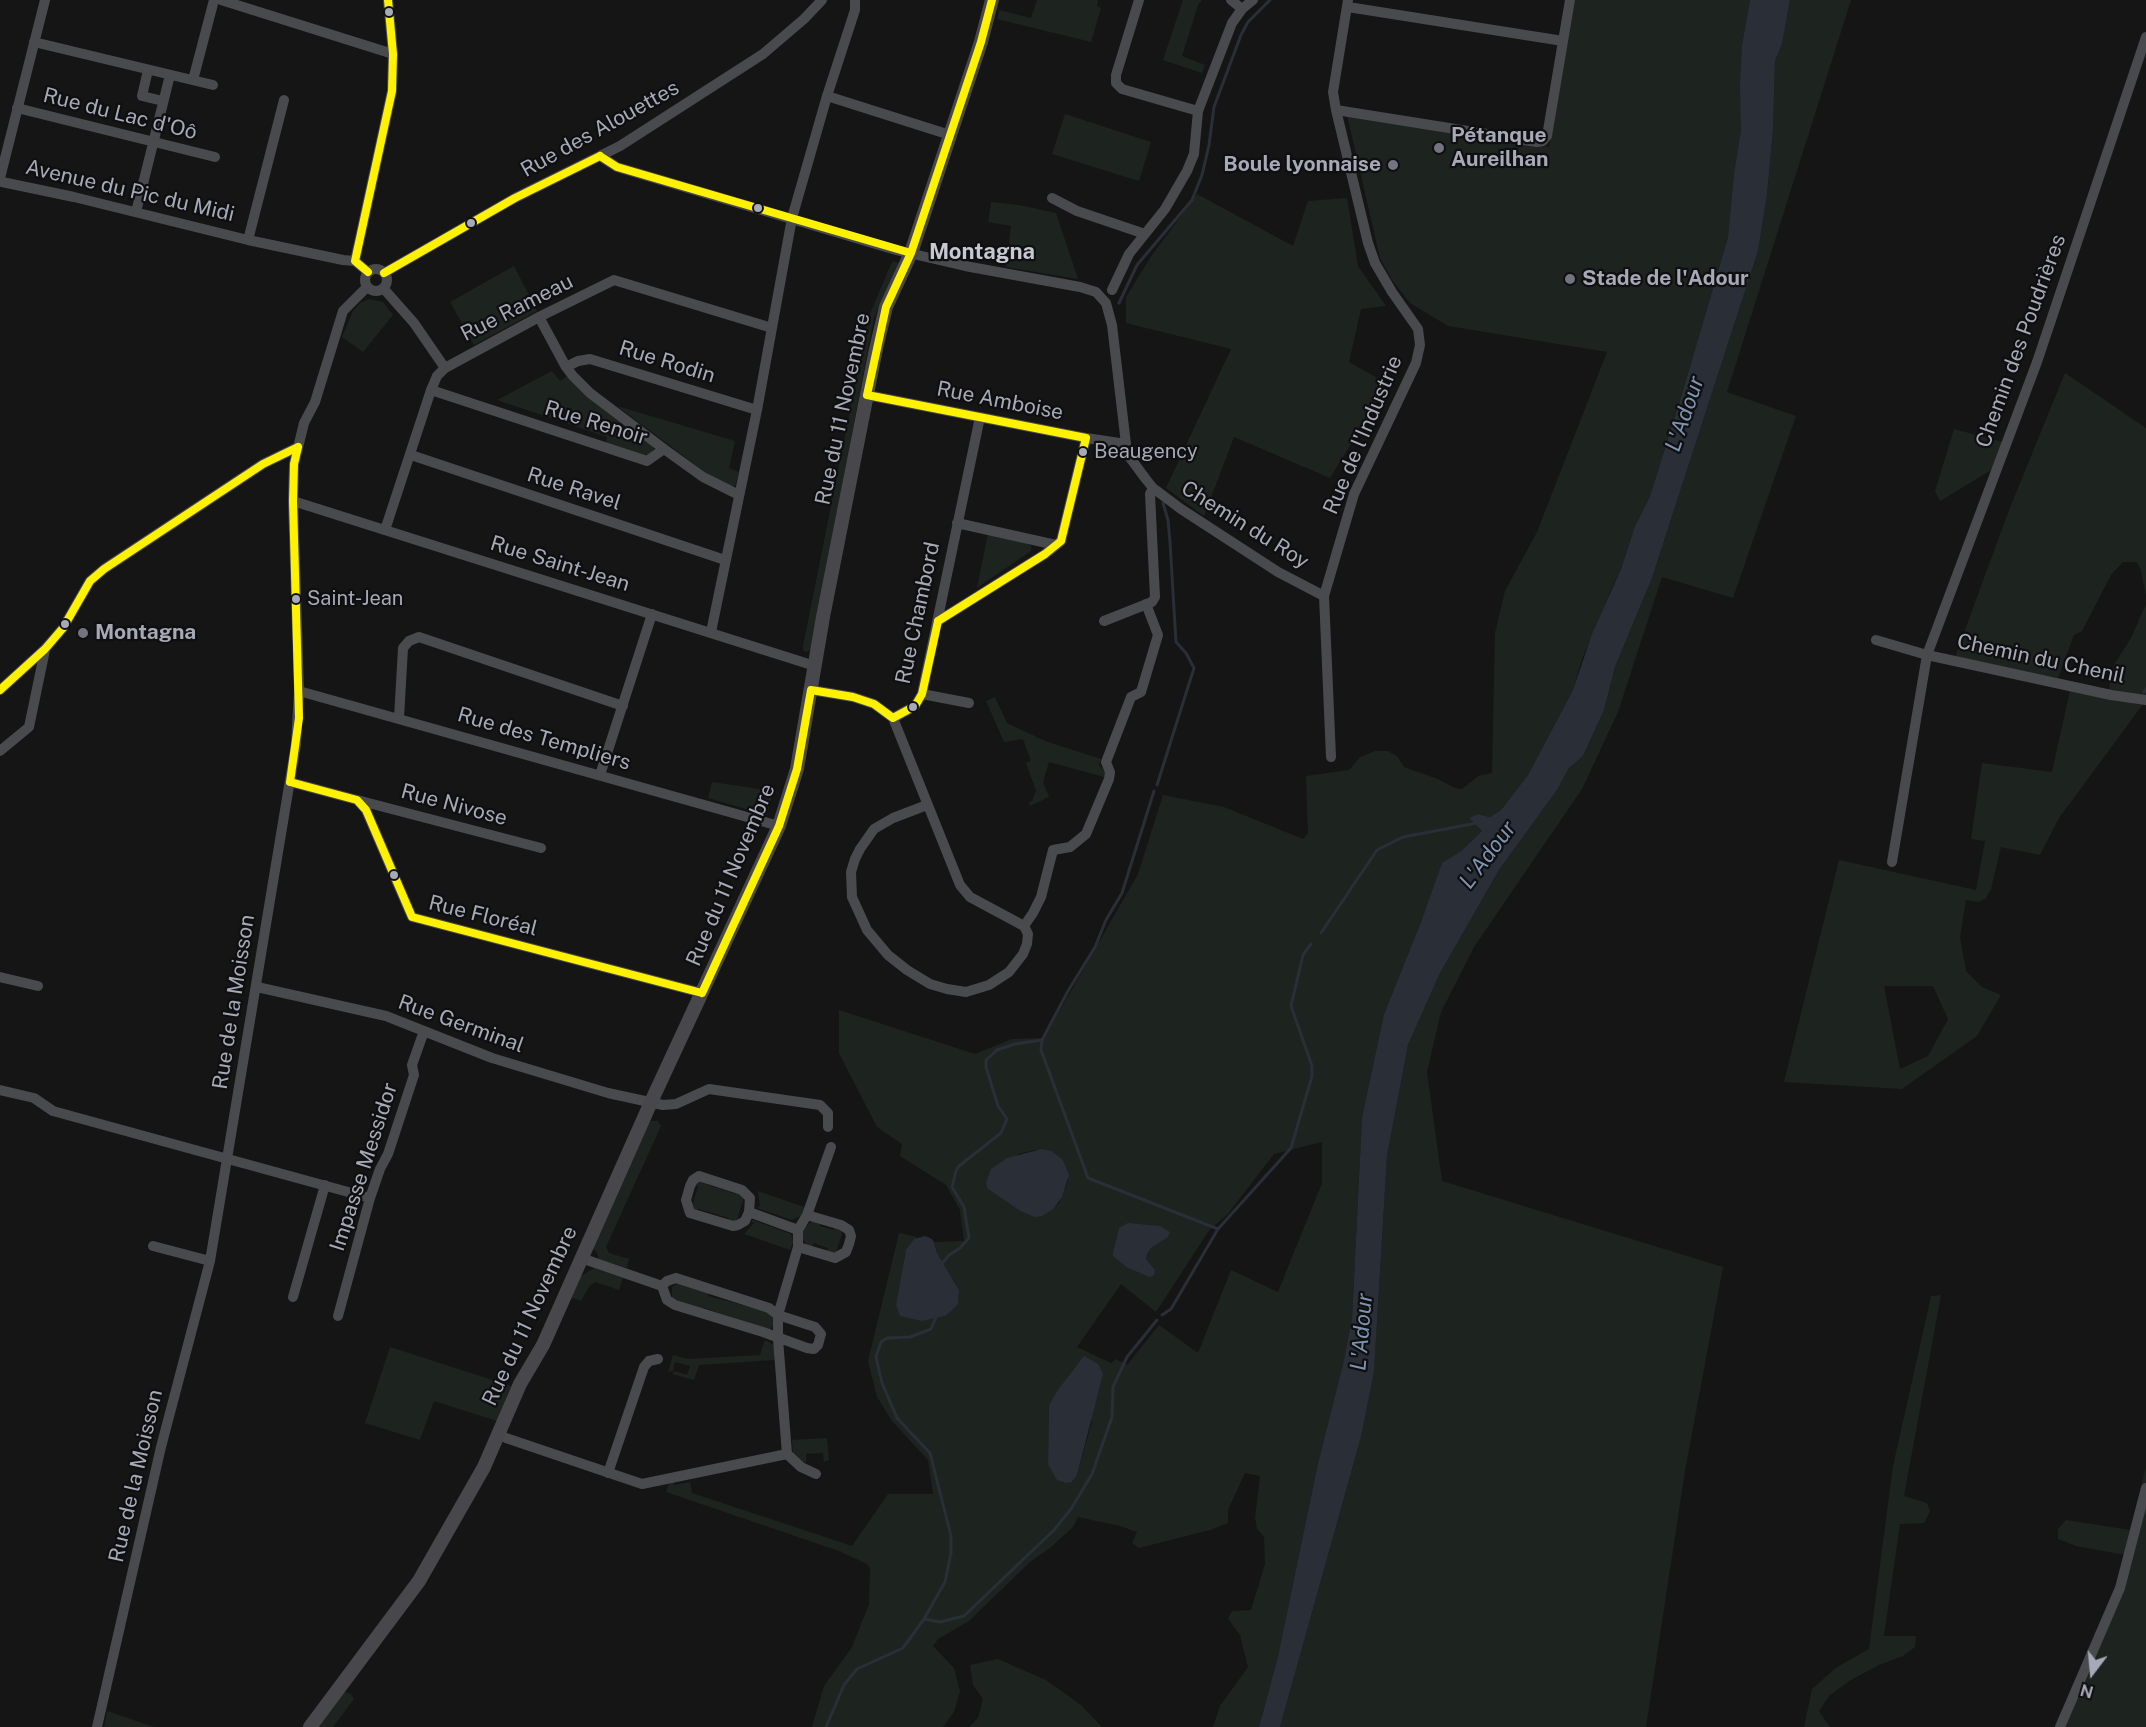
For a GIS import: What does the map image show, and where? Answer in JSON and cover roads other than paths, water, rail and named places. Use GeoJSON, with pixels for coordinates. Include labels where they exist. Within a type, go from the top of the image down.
{"type":"FeatureCollection","features":[{"type":"Feature","properties":{"kind":"street"},"geometry":{"type":"LineString","coordinates":[[17,108],[45,0]]}},
{"type":"Feature","properties":{"kind":"street"},"geometry":{"type":"LineString","coordinates":[[193,80],[214,0]]}},
{"type":"Feature","properties":{"kind":"street"},"geometry":{"type":"LineString","coordinates":[[221,0],[393,54]]}},
{"type":"Feature","properties":{"kind":"street"},"geometry":{"type":"LineString","coordinates":[[368,272],[355,261],[393,91],[393,54],[387,0]]}},
{"type":"Feature","properties":{"kind":"street","name":"Rue des Alouettes"},"geometry":{"type":"LineString","coordinates":[[384,273],[515,198],[630,140],[762,54],[822,0]]}},
{"type":"Feature","properties":{"kind":"street"},"geometry":{"type":"LineString","coordinates":[[711,632],[757,410],[792,218],[827,96],[855,10],[855,0]]}},
{"type":"Feature","properties":{"kind":"street","name":"Rue du 11 Novembre"},"geometry":{"type":"LineString","coordinates":[[310,1727],[418,1581],[484,1467],[520,1384],[543,1345],[651,1102],[779,826],[798,769],[815,666],[886,307],[910,253],[992,0]]}},
{"type":"Feature","properties":{"kind":"street"},"geometry":{"type":"LineString","coordinates":[[1139,0],[1116,75],[1116,83],[1122,89],[1198,111]]}},
{"type":"Feature","properties":{"kind":"street"},"geometry":{"type":"LineString","coordinates":[[1231,0],[1242,9]]}},
{"type":"Feature","properties":{"kind":"street"},"geometry":{"type":"LineString","coordinates":[[1112,290],[1129,254],[1165,209],[1187,171],[1194,154],[1198,111],[1232,23],[1242,9],[1253,0]]}},
{"type":"Feature","properties":{"kind":"street"},"geometry":{"type":"LineString","coordinates":[[1336,110],[1537,142],[1543,141],[1547,136],[1570,0]]}},
{"type":"Feature","properties":{"kind":"street"},"geometry":{"type":"LineString","coordinates":[[1348,4],[1563,41]]}},
{"type":"Feature","properties":{"kind":"street","name":"Rue de l'Industrie"},"geometry":{"type":"LineString","coordinates":[[1331,757],[1324,596],[1353,494],[1416,363],[1420,345],[1418,329],[1375,263],[1368,243],[1336,110],[1333,92],[1348,4]]}},
{"type":"Feature","properties":{"kind":"street","name":"Chemin des Poudrières"},"geometry":{"type":"LineString","coordinates":[[1892,862],[1927,655],[2037,362],[2146,37]]}},
{"type":"Feature","properties":{"kind":"street"},"geometry":{"type":"LineString","coordinates":[[34,42],[213,85]]}},
{"type":"Feature","properties":{"kind":"street"},"geometry":{"type":"LineString","coordinates":[[148,70],[142,96],[164,101]]}},
{"type":"Feature","properties":{"kind":"street"},"geometry":{"type":"LineString","coordinates":[[136,212],[170,75]]}},
{"type":"Feature","properties":{"kind":"street"},"geometry":{"type":"LineString","coordinates":[[827,96],[950,135]]}},
{"type":"Feature","properties":{"kind":"street"},"geometry":{"type":"LineString","coordinates":[[248,240],[284,100]]}},
{"type":"Feature","properties":{"kind":"street","name":"Rue du Lac d'Oô"},"geometry":{"type":"LineString","coordinates":[[17,108],[214,158]]}},
{"type":"Feature","properties":{"kind":"street","name":"Avenue du Pic du Midi"},"geometry":{"type":"LineString","coordinates":[[17,108],[0,178],[2,182],[248,240],[355,261]]}},
{"type":"Feature","properties":{"kind":"street","name":"Chemin du Roy"},"geometry":{"type":"LineString","coordinates":[[600,156],[617,167],[896,250],[1096,292],[1106,303],[1112,325],[1128,455],[1153,488],[1181,509],[1278,572],[1324,596]]}},
{"type":"Feature","properties":{"kind":"street"},"geometry":{"type":"LineString","coordinates":[[1052,198],[1077,211],[1145,234]]}},
{"type":"Feature","properties":{"kind":"street"},"geometry":{"type":"LineString","coordinates":[[374,269],[384,273],[387,282],[384,288],[377,292],[367,287],[364,278],[368,272],[374,269]]}},
{"type":"Feature","properties":{"kind":"street","name":"Rue Rameau"},"geometry":{"type":"LineString","coordinates":[[385,530],[437,376],[445,368],[539,317],[614,280],[772,328]]}},
{"type":"Feature","properties":{"kind":"street","name":"Rue de la Moisson"},"geometry":{"type":"LineString","coordinates":[[97,1727],[161,1447],[210,1261],[290,782],[299,718],[292,501],[294,464],[304,423],[315,402],[344,311],[367,287]]}},
{"type":"Feature","properties":{"kind":"street"},"geometry":{"type":"LineString","coordinates":[[384,288],[414,323],[445,368]]}},
{"type":"Feature","properties":{"kind":"street"},"geometry":{"type":"LineString","coordinates":[[539,317],[566,367],[590,393],[663,449]]}},
{"type":"Feature","properties":{"kind":"street","name":"Rue Rodin"},"geometry":{"type":"LineString","coordinates":[[566,367],[578,361],[590,359],[757,410]]}},
{"type":"Feature","properties":{"kind":"street","name":"Rue Renoir"},"geometry":{"type":"LineString","coordinates":[[431,390],[647,461],[663,449],[703,477],[739,495]]}},
{"type":"Feature","properties":{"kind":"street","name":"Rue Amboise"},"geometry":{"type":"LineString","coordinates":[[867,395],[1125,444]]}},
{"type":"Feature","properties":{"kind":"street","name":"Rue Chambord"},"geometry":{"type":"LineString","coordinates":[[812,690],[873,704],[893,718],[915,706],[922,694],[980,417]]}},
{"type":"Feature","properties":{"kind":"street"},"geometry":{"type":"LineString","coordinates":[[938,621],[1045,554],[1061,541],[1086,438]]}},
{"type":"Feature","properties":{"kind":"street"},"geometry":{"type":"LineString","coordinates":[[0,690],[45,650],[63,628],[90,581],[104,569],[263,464],[298,447]]}},
{"type":"Feature","properties":{"kind":"street","name":"Rue Ravel"},"geometry":{"type":"LineString","coordinates":[[411,455],[725,560]]}},
{"type":"Feature","properties":{"kind":"street"},"geometry":{"type":"LineString","coordinates":[[1104,621],[1152,602],[1155,592],[1150,494],[1153,488]]}},
{"type":"Feature","properties":{"kind":"street","name":"Rue Saint-Jean"},"geometry":{"type":"LineString","coordinates":[[292,501],[815,666]]}},
{"type":"Feature","properties":{"kind":"street"},"geometry":{"type":"LineString","coordinates":[[957,523],[1056,545]]}},
{"type":"Feature","properties":{"kind":"street"},"geometry":{"type":"LineString","coordinates":[[1024,926],[1034,913],[1041,897],[1053,850],[1070,847],[1086,834],[1108,779],[1110,772],[1106,762],[1131,697],[1141,692],[1158,635],[1146,604]]}},
{"type":"Feature","properties":{"kind":"street"},"geometry":{"type":"LineString","coordinates":[[600,776],[652,614]]}},
{"type":"Feature","properties":{"kind":"street"},"geometry":{"type":"LineString","coordinates":[[399,718],[403,648],[409,641],[419,637],[623,706]]}},
{"type":"Feature","properties":{"kind":"street"},"geometry":{"type":"LineString","coordinates":[[1876,640],[1927,655]]}},
{"type":"Feature","properties":{"kind":"street"},"geometry":{"type":"LineString","coordinates":[[0,751],[29,727],[45,650]]}},
{"type":"Feature","properties":{"kind":"street","name":"Chemin du Chenil"},"geometry":{"type":"LineString","coordinates":[[1927,655],[2111,695],[2146,700]]}},
{"type":"Feature","properties":{"kind":"street","name":"Rue des Templiers"},"geometry":{"type":"LineString","coordinates":[[299,691],[779,826]]}},
{"type":"Feature","properties":{"kind":"street"},"geometry":{"type":"LineString","coordinates":[[922,694],[948,701],[969,703]]}},
{"type":"Feature","properties":{"kind":"street"},"geometry":{"type":"LineString","coordinates":[[893,718],[960,885],[970,897],[1024,926],[1028,934],[1023,954],[1009,972],[989,985],[966,992],[930,984],[888,955],[867,930],[852,897],[851,872],[860,849],[874,829],[892,818],[927,805]]}},
{"type":"Feature","properties":{"kind":"street"},"geometry":{"type":"LineString","coordinates":[[290,782],[357,800]]}},
{"type":"Feature","properties":{"kind":"street","name":"Rue Nivose"},"geometry":{"type":"LineString","coordinates":[[357,800],[541,848]]}},
{"type":"Feature","properties":{"kind":"street","name":"Rue Floréal"},"geometry":{"type":"LineString","coordinates":[[357,800],[366,810],[412,917],[702,993]]}},
{"type":"Feature","properties":{"kind":"street"},"geometry":{"type":"LineString","coordinates":[[0,977],[38,986]]}},
{"type":"Feature","properties":{"kind":"street","name":"Rue Germinal"},"geometry":{"type":"LineString","coordinates":[[256,987],[386,1016],[492,1058],[608,1093],[663,1105],[675,1104],[709,1089],[820,1106],[828,1113],[828,1127]]}},
{"type":"Feature","properties":{"kind":"street","name":"Impasse Messidor"},"geometry":{"type":"LineString","coordinates":[[338,1316],[370,1198],[388,1154],[414,1075],[412,1065],[424,1031]]}},
{"type":"Feature","properties":{"kind":"street"},"geometry":{"type":"LineString","coordinates":[[0,1090],[34,1098],[53,1111],[370,1198]]}},
{"type":"Feature","properties":{"kind":"street"},"geometry":{"type":"LineString","coordinates":[[816,1474],[801,1467],[787,1454],[778,1315],[798,1246],[798,1230],[807,1215],[831,1147]]}},
{"type":"Feature","properties":{"kind":"street"},"geometry":{"type":"LineString","coordinates":[[699,1176],[742,1190],[750,1198],[749,1212],[745,1221],[738,1226],[690,1213],[686,1200],[693,1179],[699,1176]]}},
{"type":"Feature","properties":{"kind":"street"},"geometry":{"type":"LineString","coordinates":[[292,1297],[325,1185]]}},
{"type":"Feature","properties":{"kind":"street"},"geometry":{"type":"LineString","coordinates":[[749,1212],[798,1230]]}},
{"type":"Feature","properties":{"kind":"street"},"geometry":{"type":"LineString","coordinates":[[798,1246],[835,1258],[846,1252],[849,1244],[851,1236],[849,1230],[841,1225],[807,1215]]}},
{"type":"Feature","properties":{"kind":"street"},"geometry":{"type":"LineString","coordinates":[[153,1246],[210,1261]]}},
{"type":"Feature","properties":{"kind":"street"},"geometry":{"type":"LineString","coordinates":[[581,1258],[662,1286]]}},
{"type":"Feature","properties":{"kind":"street"},"geometry":{"type":"LineString","coordinates":[[676,1278],[769,1308],[778,1315],[815,1327],[821,1334],[818,1345],[814,1348],[807,1348],[675,1305],[667,1300],[662,1286],[667,1281],[676,1278]]}},
{"type":"Feature","properties":{"kind":"street"},"geometry":{"type":"LineString","coordinates":[[608,1473],[644,1367],[649,1361],[658,1359]]}},
{"type":"Feature","properties":{"kind":"street"},"geometry":{"type":"LineString","coordinates":[[499,1434],[642,1484],[787,1454]]}},
{"type":"Feature","properties":{"kind":"street"},"geometry":{"type":"LineString","coordinates":[[2060,1727],[2120,1588],[2146,1488]]}},
{"type":"Feature","properties":{"kind":"water","name":"L'Adour"},"geometry":{"type":"Polygon","coordinates":[[[1750,0],[1790,0],[1782,44],[1775,61],[1773,130],[1767,195],[1758,251],[1652,578],[1615,667],[1604,710],[1583,756],[1569,768],[1557,790],[1499,870],[1440,973],[1408,1045],[1387,1156],[1374,1372],[1361,1437],[1280,1727],[1259,1727],[1278,1656],[1318,1463],[1352,1319],[1362,1117],[1384,1014],[1442,863],[1461,851],[1482,831],[1469,818],[1478,814],[1490,817],[1501,810],[1528,775],[1573,690],[1592,634],[1621,569],[1635,526],[1650,496],[1728,237],[1741,130],[1742,45],[1750,0]]]}},
{"type":"Feature","properties":{"kind":"water"},"geometry":{"type":"Polygon","coordinates":[[[1042,1149],[1052,1151],[1063,1160],[1069,1175],[1062,1197],[1053,1209],[1042,1216],[1034,1217],[1020,1211],[988,1189],[986,1183],[991,1169],[1007,1158],[1042,1149]]]}},
{"type":"Feature","properties":{"kind":"water"},"geometry":{"type":"Polygon","coordinates":[[[1128,1223],[1160,1226],[1170,1232],[1168,1237],[1151,1248],[1147,1255],[1146,1259],[1155,1270],[1154,1275],[1150,1277],[1128,1268],[1113,1256],[1119,1228],[1128,1223]]]}},
{"type":"Feature","properties":{"kind":"water"},"geometry":{"type":"Polygon","coordinates":[[[925,1236],[934,1242],[937,1253],[959,1290],[958,1304],[951,1311],[945,1316],[922,1321],[900,1316],[896,1304],[906,1250],[914,1239],[925,1236]]]}},
{"type":"Feature","properties":{"kind":"water"},"geometry":{"type":"Polygon","coordinates":[[[1084,1356],[1098,1364],[1103,1374],[1077,1475],[1072,1482],[1066,1483],[1057,1480],[1048,1464],[1049,1405],[1084,1356]]]}},
{"type":"Feature","properties":{"kind":"waterway"},"geometry":{"type":"LineString","coordinates":[[1119,303],[1137,265],[1192,200],[1202,175],[1214,107],[1241,35],[1248,22],[1270,0]]}},
{"type":"Feature","properties":{"kind":"waterway"},"geometry":{"type":"LineString","coordinates":[[1157,785],[1194,668],[1186,653],[1176,642],[1168,520],[1163,503]]}},
{"type":"Feature","properties":{"kind":"waterway"},"geometry":{"type":"LineString","coordinates":[[1154,791],[1122,893],[1106,920],[1095,947],[1042,1040],[1041,1050],[1088,1178],[1218,1229]]}},
{"type":"Feature","properties":{"kind":"waterway"},"geometry":{"type":"LineString","coordinates":[[1321,933],[1377,850],[1403,837],[1477,823]]}},
{"type":"Feature","properties":{"kind":"waterway"},"geometry":{"type":"LineString","coordinates":[[1162,1315],[1171,1309],[1218,1229],[1291,1148],[1312,1076],[1312,1066],[1291,1006],[1303,955],[1311,944]]}},
{"type":"Feature","properties":{"kind":"waterway"},"geometry":{"type":"LineString","coordinates":[[941,1265],[969,1238],[964,1207],[952,1187],[956,1171],[959,1166],[1001,1133],[1007,1119],[998,1106],[986,1060],[997,1050],[1015,1044],[1042,1040]]}},
{"type":"Feature","properties":{"kind":"waterway"},"geometry":{"type":"LineString","coordinates":[[924,1619],[945,1582],[951,1553],[951,1536],[930,1453],[897,1418],[882,1383],[876,1357],[881,1342],[887,1338],[910,1337],[931,1329],[937,1315]]}},
{"type":"Feature","properties":{"kind":"waterway"},"geometry":{"type":"LineString","coordinates":[[826,1727],[844,1685],[857,1669],[903,1648],[924,1619],[940,1622],[964,1616],[1054,1530],[1071,1509],[1092,1474],[1112,1417],[1113,1387],[1127,1357],[1157,1320]]}},
{"type":"Feature","properties":{"kind":"place","name":"Pétanque Aureilhan"},"geometry":{"type":"Point","coordinates":[1439,148]}},
{"type":"Feature","properties":{"kind":"place","name":"Boule lyonnaise"},"geometry":{"type":"Point","coordinates":[1393,165]}},
{"type":"Feature","properties":{"kind":"place","name":"Stade de l'Adour"},"geometry":{"type":"Point","coordinates":[1570,279]}},
{"type":"Feature","properties":{"kind":"place","name":"Beaugency"},"geometry":{"type":"Point","coordinates":[1083,452]}},
{"type":"Feature","properties":{"kind":"place","name":"Saint-Jean"},"geometry":{"type":"Point","coordinates":[296,599]}},
{"type":"Feature","properties":{"kind":"place","name":"Montagna"},"geometry":{"type":"Point","coordinates":[83,633]}},
{"type":"Feature","properties":{"kind":"district","name":"Montagna"},"geometry":{"type":"Point","coordinates":[982,252]}}]}
